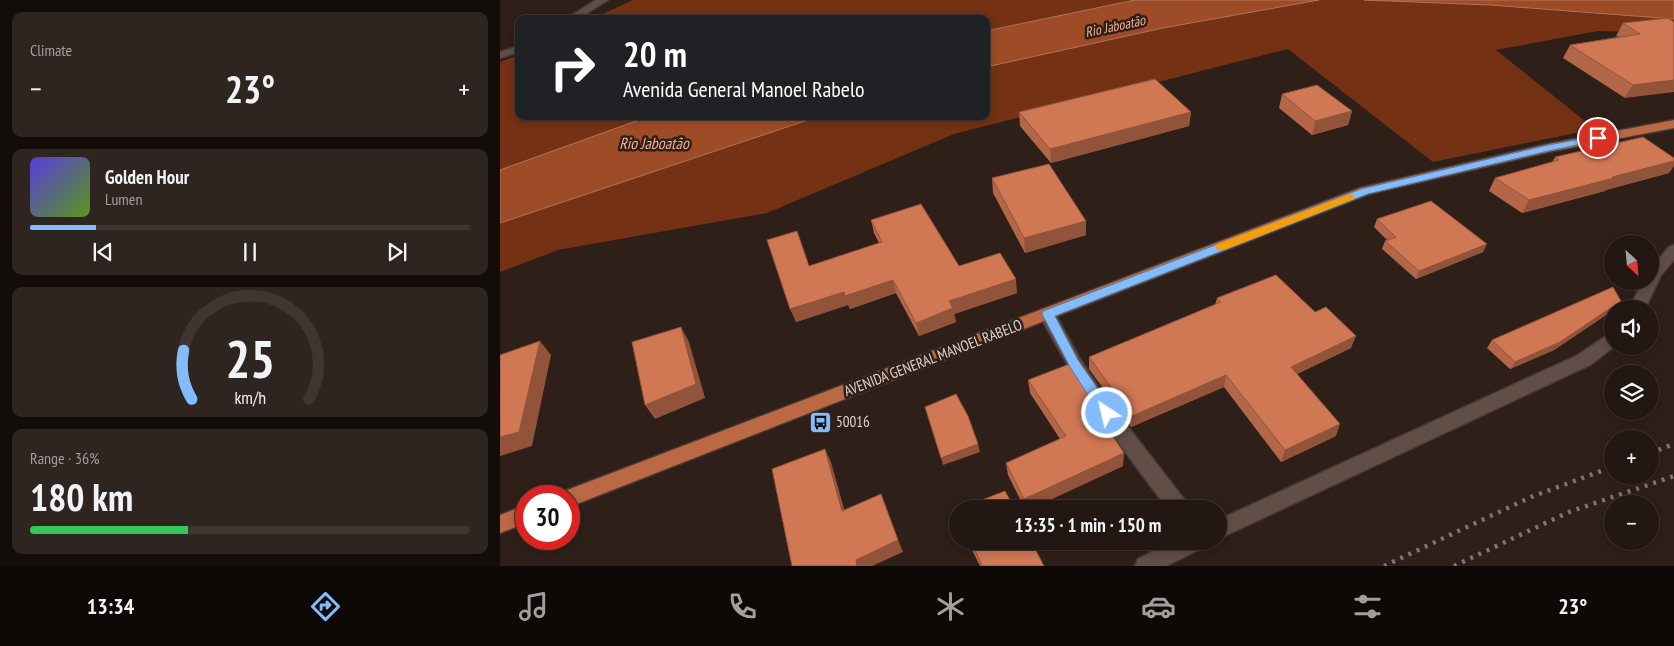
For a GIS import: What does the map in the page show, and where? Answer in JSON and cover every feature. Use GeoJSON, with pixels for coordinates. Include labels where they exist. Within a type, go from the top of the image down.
{"type":"FeatureCollection","features":[{"type":"Feature","properties":{"kind":"main road","name":"AVENIDA GENERAL MANOEL RABELO"},"geometry":{"type":"LineString","coordinates":[[580,494],[1365,191],[1548,148],[1674,124]]}},
{"type":"Feature","properties":{"kind":"main road"},"geometry":{"type":"LineString","coordinates":[[500,524],[515,518]]}},
{"type":"Feature","properties":{"kind":"street"},"geometry":{"type":"LineString","coordinates":[[578,15],[603,0]]}},
{"type":"Feature","properties":{"kind":"street"},"geometry":{"type":"LineString","coordinates":[[500,55],[515,50]]}},
{"type":"Feature","properties":{"kind":"street"},"geometry":{"type":"LineString","coordinates":[[1641,300],[1655,273],[1674,250]]}},
{"type":"Feature","properties":{"kind":"street"},"geometry":{"type":"LineString","coordinates":[[1048,314],[1074,364],[1098,400],[1173,500]]}},
{"type":"Feature","properties":{"kind":"street"},"geometry":{"type":"LineString","coordinates":[[1227,526],[1576,364],[1604,345]]}},
{"type":"Feature","properties":{"kind":"street"},"geometry":{"type":"LineString","coordinates":[[1145,566],[1177,550]]}},
{"type":"Feature","properties":{"kind":"shaded area"},"geometry":{"type":"Polygon","coordinates":[[[633,0],[1674,0],[1674,33],[1598,31],[1496,50],[1595,129],[1433,162],[1288,49],[954,134],[767,213],[558,250],[500,272],[500,62],[515,56],[515,120],[990,120],[990,15],[601,15],[633,0]]]}},
{"type":"Feature","properties":{"kind":"water","name":"Rio Jaboatão"},"geometry":{"type":"Polygon","coordinates":[[[1135,0],[1319,0],[1163,28],[990,66],[990,30],[1135,0]]]}},
{"type":"Feature","properties":{"kind":"water"},"geometry":{"type":"Polygon","coordinates":[[[1364,0],[1674,0],[1674,19],[1490,5],[1364,0]]]}},
{"type":"Feature","properties":{"kind":"water","name":"Rio Jaboatão"},"geometry":{"type":"Polygon","coordinates":[[[639,120],[808,120],[500,223],[500,170],[639,120]]]}},
{"type":"Feature","properties":{"kind":"building"},"geometry":{"type":"Polygon","coordinates":[[[1668,18],[1674,22],[1674,80],[1633,85],[1570,45],[1640,34],[1623,23],[1668,18]]]}},
{"type":"Feature","properties":{"kind":"building"},"geometry":{"type":"Polygon","coordinates":[[[1155,79],[1191,112],[1050,149],[1019,112],[1155,79]]]}},
{"type":"Feature","properties":{"kind":"building"},"geometry":{"type":"Polygon","coordinates":[[[1317,85],[1352,111],[1315,121],[1282,94],[1317,85]]]}},
{"type":"Feature","properties":{"kind":"building"},"geometry":{"type":"Polygon","coordinates":[[[1643,137],[1674,158],[1674,161],[1529,200],[1495,178],[1559,160],[1555,157],[1643,137]]]}},
{"type":"Feature","properties":{"kind":"building"},"geometry":{"type":"Polygon","coordinates":[[[1049,164],[1086,221],[1024,238],[992,178],[1049,164]]]}},
{"type":"Feature","properties":{"kind":"building"},"geometry":{"type":"Polygon","coordinates":[[[1431,201],[1487,244],[1419,271],[1385,241],[1396,237],[1377,219],[1431,201]]]}},
{"type":"Feature","properties":{"kind":"building"},"geometry":{"type":"Polygon","coordinates":[[[921,204],[959,266],[1000,253],[1016,279],[949,301],[953,308],[916,323],[893,280],[845,296],[844,292],[790,309],[767,240],[797,231],[809,266],[882,242],[871,220],[921,204]]]}},
{"type":"Feature","properties":{"kind":"building"},"geometry":{"type":"Polygon","coordinates":[[[1276,275],[1315,312],[1326,307],[1356,336],[1291,367],[1340,424],[1285,450],[1226,375],[1132,416],[1089,357],[1221,302],[1217,298],[1276,275]]]}},
{"type":"Feature","properties":{"kind":"building"},"geometry":{"type":"Polygon","coordinates":[[[1606,290],[1615,290],[1620,300],[1604,300],[1604,312],[1560,342],[1515,362],[1492,340],[1606,290]]]}},
{"type":"Feature","properties":{"kind":"building"},"geometry":{"type":"Polygon","coordinates":[[[681,327],[696,384],[645,405],[632,342],[681,327]]]}},
{"type":"Feature","properties":{"kind":"building"},"geometry":{"type":"Polygon","coordinates":[[[540,341],[519,432],[500,437],[500,355],[540,341]]]}},
{"type":"Feature","properties":{"kind":"building"},"geometry":{"type":"Polygon","coordinates":[[[1072,363],[1112,423],[1106,426],[1124,453],[1024,499],[1006,463],[1066,436],[1028,380],[1072,363]]]}},
{"type":"Feature","properties":{"kind":"building"},"geometry":{"type":"Polygon","coordinates":[[[956,394],[968,416],[978,444],[941,458],[925,407],[956,394]]]}},
{"type":"Feature","properties":{"kind":"building"},"geometry":{"type":"Polygon","coordinates":[[[825,449],[842,511],[881,494],[898,540],[856,560],[857,566],[792,566],[772,469],[825,449]]]}},
{"type":"Feature","properties":{"kind":"building"},"geometry":{"type":"Polygon","coordinates":[[[1005,491],[1010,500],[982,500],[1005,491]]]}},
{"type":"Feature","properties":{"kind":"building"},"geometry":{"type":"Polygon","coordinates":[[[975,550],[1036,550],[1044,566],[982,566],[975,550]]]}},
{"type":"Feature","properties":{"kind":"railway"},"geometry":{"type":"LineString","coordinates":[[1659,450],[1674,444]]}},
{"type":"Feature","properties":{"kind":"railway"},"geometry":{"type":"LineString","coordinates":[[1384,566],[1531,497],[1604,470]]}},
{"type":"Feature","properties":{"kind":"railway"},"geometry":{"type":"LineString","coordinates":[[1454,566],[1569,512],[1674,476]]}},
{"type":"Feature","properties":{"kind":"slow traffic"},"geometry":{"type":"LineString","coordinates":[[1221,247],[1350,197]]}},
{"type":"Feature","properties":{"kind":"place","name":"50016"},"geometry":{"type":"Point","coordinates":[820,422]}},
{"type":"Feature","properties":{"kind":"route"},"geometry":{"type":"LineString","coordinates":[[1107,413],[1074,364],[1048,314],[1365,191],[1598,138]]}}]}
